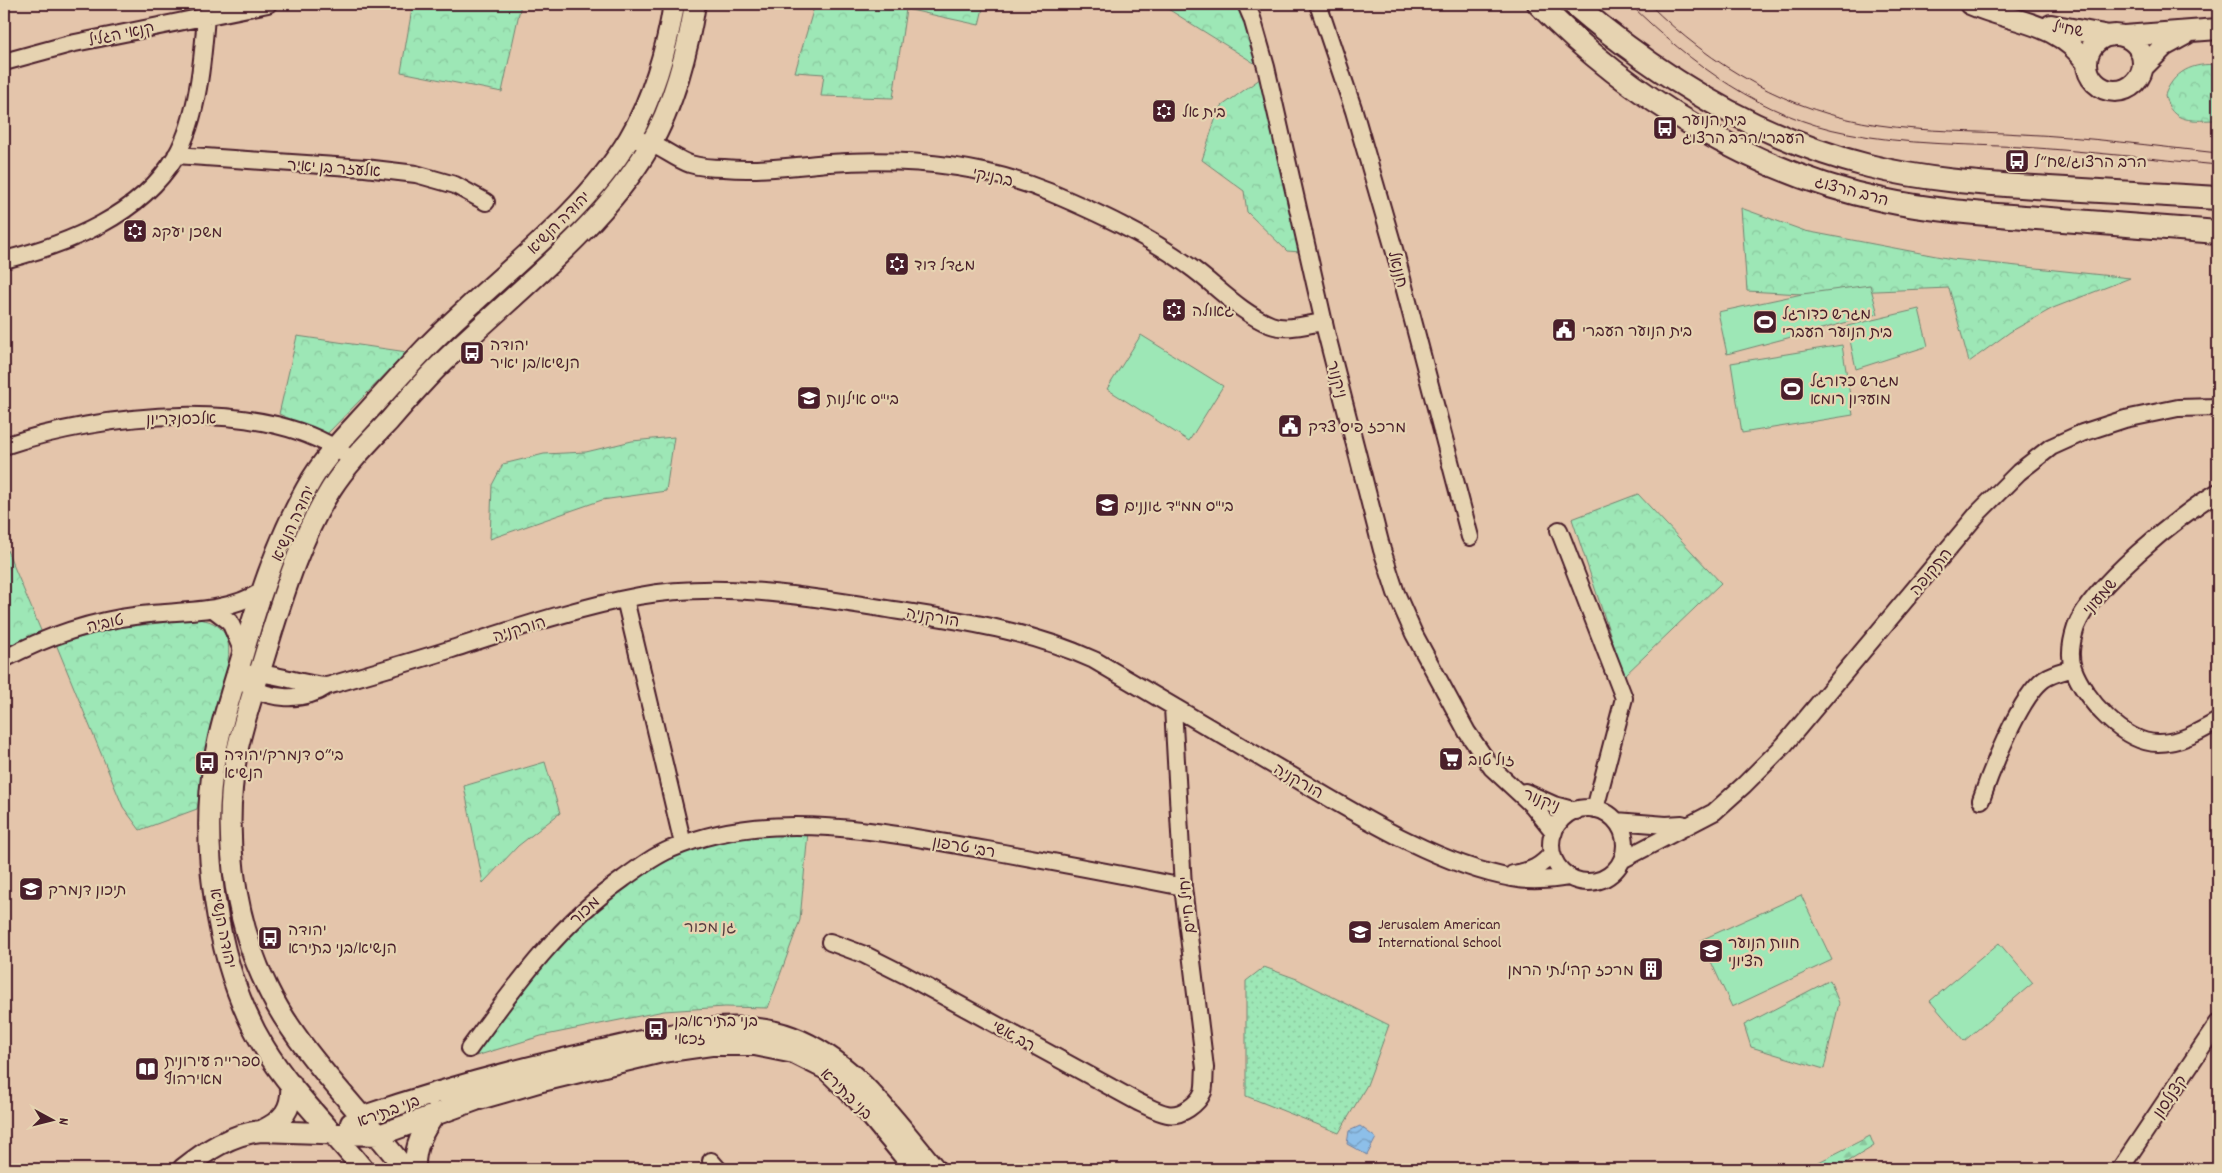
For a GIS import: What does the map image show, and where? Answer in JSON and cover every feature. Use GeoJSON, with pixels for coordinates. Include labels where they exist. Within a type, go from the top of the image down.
{"type":"FeatureCollection","features":[{"type":"Feature","properties":{"kind":"main road"},"geometry":{"type":"LineString","coordinates":[[1528,4],[1557,23]]}},
{"type":"Feature","properties":{"kind":"main road","name":"הרב הרצוג"},"geometry":{"type":"LineString","coordinates":[[1539,4],[1557,23],[1613,71],[1694,124],[1757,157],[1811,180],[1883,200],[1965,212],[2218,232]]}},
{"type":"Feature","properties":{"kind":"main road","name":"הרב הרצוג"},"geometry":{"type":"LineString","coordinates":[[1574,4],[1650,62],[1722,108],[1784,138],[1844,160],[1897,172],[1958,181],[2218,198]]}},
{"type":"Feature","properties":{"kind":"street","name":"קנאי הגליל"},"geometry":{"type":"LineString","coordinates":[[4,62],[70,44],[206,14],[268,4]]}},
{"type":"Feature","properties":{"kind":"street","name":"יהודה הנשיא"},"geometry":{"type":"LineString","coordinates":[[363,1169],[290,1084],[264,1046],[246,1010],[233,977],[218,911],[210,825],[211,784],[217,743],[262,591],[296,506],[314,475],[335,447],[426,348],[574,208],[628,141],[656,74],[674,4]]}},
{"type":"Feature","properties":{"kind":"street","name":"יהודה הנשיא"},"geometry":{"type":"LineString","coordinates":[[405,1169],[379,1135],[361,1117],[279,1009],[257,965],[242,916],[237,890],[232,832],[233,786],[238,748],[291,575],[316,516],[332,487],[352,460],[442,363],[590,223],[624,184],[651,144],[683,59],[695,4]]}},
{"type":"Feature","properties":{"kind":"street","name":"ניקנור"},"geometry":{"type":"LineString","coordinates":[[1246,4],[1266,66],[1324,322],[1382,550],[1396,593],[1414,634],[1467,732],[1492,768],[1533,806],[1554,832]]}},
{"type":"Feature","properties":{"kind":"street","name":"חננאל"},"geometry":{"type":"LineString","coordinates":[[1318,4],[1354,111],[1393,247],[1470,537]]}},
{"type":"Feature","properties":{"kind":"street","name":"שח\"ל"},"geometry":{"type":"LineString","coordinates":[[1970,4],[1995,14],[2026,22],[2117,36],[2218,29]]}},
{"type":"Feature","properties":{"kind":"street"},"geometry":{"type":"LineString","coordinates":[[4,260],[78,237],[103,223],[141,196],[176,155],[189,121],[197,89],[206,14]]}},
{"type":"Feature","properties":{"kind":"street","name":"שח\"ל"},"geometry":{"type":"LineString","coordinates":[[2026,22],[2059,35],[2072,44],[2087,63]]}},
{"type":"Feature","properties":{"kind":"street","name":"שח\"ל"},"geometry":{"type":"LineString","coordinates":[[2143,67],[2164,46],[2197,30]]}},
{"type":"Feature","properties":{"kind":"street"},"geometry":{"type":"LineString","coordinates":[[2117,36],[2137,45],[2142,56],[2143,67],[2137,81],[2131,86],[2116,91],[2102,88],[2096,83],[2091,77],[2087,63],[2093,46],[2117,36]]}},
{"type":"Feature","properties":{"kind":"street","name":"ברניקי"},"geometry":{"type":"LineString","coordinates":[[628,141],[637,140],[651,144],[676,158],[692,164],[713,168],[741,170],[895,162],[934,165],[1013,179],[1048,192],[1139,235],[1188,265],[1256,318],[1273,326],[1286,327],[1324,322]]}},
{"type":"Feature","properties":{"kind":"street","name":"אלעזר בן יאיר"},"geometry":{"type":"LineString","coordinates":[[176,155],[365,168],[416,174],[455,185],[486,202]]}},
{"type":"Feature","properties":{"kind":"street","name":"התקופה"},"geometry":{"type":"LineString","coordinates":[[1622,860],[1714,812],[1784,745],[1979,512],[2019,472],[2052,447],[2090,430],[2125,419],[2178,408],[2218,407]]}},
{"type":"Feature","properties":{"kind":"street","name":"אלכסנדריון"},"geometry":{"type":"LineString","coordinates":[[4,446],[69,429],[147,418],[212,416],[269,423],[301,431],[335,447],[352,460]]}},
{"type":"Feature","properties":{"kind":"street","name":"שמעוני"},"geometry":{"type":"LineString","coordinates":[[2073,668],[2071,650],[2083,611],[2140,552],[2176,522],[2218,492]]}},
{"type":"Feature","properties":{"kind":"street"},"geometry":{"type":"LineString","coordinates":[[1558,530],[1624,698],[1595,809]]}},
{"type":"Feature","properties":{"kind":"street","name":"הורקניה"},"geometry":{"type":"LineString","coordinates":[[237,675],[295,697],[318,692],[327,686],[590,606],[641,596],[712,590],[801,597],[954,619],[1042,639],[1077,652],[1351,811],[1408,840],[1493,874],[1530,881],[1568,877]]}},
{"type":"Feature","properties":{"kind":"street","name":"טוביה"},"geometry":{"type":"LineString","coordinates":[[4,659],[63,632],[98,623],[140,616],[213,609],[241,602],[262,591]]}},
{"type":"Feature","properties":{"kind":"street"},"geometry":{"type":"LineString","coordinates":[[625,599],[683,844]]}},
{"type":"Feature","properties":{"kind":"street"},"geometry":{"type":"LineString","coordinates":[[213,609],[233,627],[244,652]]}},
{"type":"Feature","properties":{"kind":"street"},"geometry":{"type":"LineString","coordinates":[[1980,800],[1997,756],[2030,693],[2044,679],[2073,668],[2102,713],[2122,731],[2142,740],[2157,743],[2175,741],[2195,734],[2218,721]]}},
{"type":"Feature","properties":{"kind":"street","name":"יחיל חיים"},"geometry":{"type":"LineString","coordinates":[[1174,707],[1183,887],[1205,1068],[1204,1091],[1198,1101]]}},
{"type":"Feature","properties":{"kind":"street","name":"ניקנור"},"geometry":{"type":"LineString","coordinates":[[1509,785],[1554,805],[1576,811]]}},
{"type":"Feature","properties":{"kind":"street"},"geometry":{"type":"LineString","coordinates":[[1595,809],[1606,813],[1616,821],[1625,840],[1622,860],[1617,869],[1599,881],[1589,883],[1568,877],[1556,862],[1552,853],[1554,832],[1559,823],[1576,811],[1595,809]]}},
{"type":"Feature","properties":{"kind":"street","name":"התקופה"},"geometry":{"type":"LineString","coordinates":[[1616,821],[1666,826],[1692,823]]}},
{"type":"Feature","properties":{"kind":"street","name":"רבי טרפון"},"geometry":{"type":"LineString","coordinates":[[743,828],[814,826],[902,835],[1183,887]]}},
{"type":"Feature","properties":{"kind":"street","name":"מכור"},"geometry":{"type":"LineString","coordinates":[[469,1050],[511,991],[572,920],[601,894],[640,866],[683,844],[714,833],[743,828]]}},
{"type":"Feature","properties":{"kind":"street","name":"הורקניה"},"geometry":{"type":"LineString","coordinates":[[1493,874],[1530,871],[1543,865],[1552,853]]}},
{"type":"Feature","properties":{"kind":"street","name":"רב אשי"},"geometry":{"type":"LineString","coordinates":[[830,942],[864,954],[905,975],[1138,1102],[1166,1114],[1174,1115],[1198,1101]]}},
{"type":"Feature","properties":{"kind":"street","name":"קצנלסון"},"geometry":{"type":"LineString","coordinates":[[2120,1169],[2218,1023]]}},
{"type":"Feature","properties":{"kind":"street","name":"בני בתירא"},"geometry":{"type":"LineString","coordinates":[[334,1133],[361,1117],[450,1088],[563,1059],[688,1033],[744,1029],[791,1037],[838,1062],[869,1091],[935,1169]]}},
{"type":"Feature","properties":{"kind":"street","name":"בני בתירא"},"geometry":{"type":"LineString","coordinates":[[334,1133],[379,1135],[436,1114],[542,1081],[662,1052],[712,1045],[770,1046],[804,1057],[835,1076],[915,1169]]}},
{"type":"Feature","properties":{"kind":"street"},"geometry":{"type":"LineString","coordinates":[[261,1131],[275,1125],[290,1107],[290,1084]]}},
{"type":"Feature","properties":{"kind":"street"},"geometry":{"type":"LineString","coordinates":[[415,1169],[417,1147],[428,1124],[436,1114]]}},
{"type":"Feature","properties":{"kind":"street"},"geometry":{"type":"LineString","coordinates":[[183,1169],[224,1142],[243,1133],[261,1131],[334,1133]]}},
{"type":"Feature","properties":{"kind":"green space"},"geometry":{"type":"Polygon","coordinates":[[[465,4],[521,4],[502,92],[401,72],[412,9],[465,4]]]}},
{"type":"Feature","properties":{"kind":"green space"},"geometry":{"type":"Polygon","coordinates":[[[815,4],[984,4],[979,25],[906,9],[893,98],[821,96],[824,74],[795,72],[815,4]]]}},
{"type":"Feature","properties":{"kind":"green space"},"geometry":{"type":"Polygon","coordinates":[[[1160,4],[1238,4],[1247,22],[1259,66],[1160,4]]]}},
{"type":"Feature","properties":{"kind":"green space"},"geometry":{"type":"Polygon","coordinates":[[[2209,64],[2218,65],[2218,120],[2185,119],[2172,112],[2165,95],[2173,80],[2192,67],[2209,64]]]}},
{"type":"Feature","properties":{"kind":"green space"},"geometry":{"type":"Polygon","coordinates":[[[1264,76],[1301,252],[1287,251],[1247,212],[1244,191],[1202,160],[1219,108],[1264,76]]]}},
{"type":"Feature","properties":{"kind":"green space"},"geometry":{"type":"Polygon","coordinates":[[[1741,208],[1805,231],[1952,259],[2130,278],[2053,308],[2010,332],[1969,362],[1949,288],[1802,294],[1747,291],[1741,208]]]}},
{"type":"Feature","properties":{"kind":"green space","name":"מגרש כדורגל בית הנוער העברי"},"geometry":{"type":"Polygon","coordinates":[[[1870,285],[1878,314],[1727,354],[1718,312],[1802,294],[1870,285]]]}},
{"type":"Feature","properties":{"kind":"green space"},"geometry":{"type":"Polygon","coordinates":[[[1919,309],[1928,346],[1856,369],[1847,326],[1919,309]]]}},
{"type":"Feature","properties":{"kind":"green space"},"geometry":{"type":"Polygon","coordinates":[[[1141,335],[1223,386],[1189,441],[1107,389],[1141,335]]]}},
{"type":"Feature","properties":{"kind":"green space"},"geometry":{"type":"Polygon","coordinates":[[[297,336],[407,352],[326,435],[279,414],[297,336]]]}},
{"type":"Feature","properties":{"kind":"green space","name":"מגרש כדורגל מועדון רומא"},"geometry":{"type":"Polygon","coordinates":[[[1842,345],[1853,415],[1742,433],[1731,363],[1842,345]]]}},
{"type":"Feature","properties":{"kind":"green space"},"geometry":{"type":"Polygon","coordinates":[[[674,437],[666,491],[602,500],[490,539],[492,485],[503,464],[544,454],[586,452],[632,441],[674,437]]]}},
{"type":"Feature","properties":{"kind":"green space"},"geometry":{"type":"Polygon","coordinates":[[[1638,494],[1721,583],[1624,676],[1572,519],[1638,494]]]}},
{"type":"Feature","properties":{"kind":"green space"},"geometry":{"type":"Polygon","coordinates":[[[4,543],[42,633],[4,652],[4,543]]]}},
{"type":"Feature","properties":{"kind":"green space"},"geometry":{"type":"Polygon","coordinates":[[[193,619],[208,621],[221,629],[227,639],[229,649],[226,675],[208,744],[197,809],[140,830],[123,807],[56,644],[117,628],[193,619]]]}},
{"type":"Feature","properties":{"kind":"green space"},"geometry":{"type":"Polygon","coordinates":[[[545,762],[560,813],[518,846],[483,883],[464,786],[545,762]]]}},
{"type":"Feature","properties":{"kind":"green space","name":"גן מכור"},"geometry":{"type":"Polygon","coordinates":[[[808,832],[800,920],[768,1008],[725,1007],[664,1011],[541,1036],[476,1056],[499,1018],[571,930],[655,862],[719,839],[808,832]]]}},
{"type":"Feature","properties":{"kind":"green space"},"geometry":{"type":"Polygon","coordinates":[[[1801,895],[1832,960],[1732,1007],[1701,940],[1801,895]]]}},
{"type":"Feature","properties":{"kind":"green space"},"geometry":{"type":"Polygon","coordinates":[[[1999,943],[2033,983],[1964,1041],[1930,1001],[1999,943]]]}},
{"type":"Feature","properties":{"kind":"green space"},"geometry":{"type":"Polygon","coordinates":[[[1264,967],[1297,979],[1389,1025],[1367,1085],[1339,1133],[1246,1096],[1246,981],[1264,967]]]}},
{"type":"Feature","properties":{"kind":"green space"},"geometry":{"type":"Polygon","coordinates":[[[1830,980],[1839,1003],[1824,1069],[1751,1047],[1744,1025],[1830,980]]]}},
{"type":"Feature","properties":{"kind":"green space"},"geometry":{"type":"Polygon","coordinates":[[[1870,1136],[1874,1146],[1836,1169],[1805,1169],[1870,1136]]]}},
{"type":"Feature","properties":{"kind":"water"},"geometry":{"type":"Polygon","coordinates":[[[1360,1126],[1376,1138],[1367,1155],[1347,1144],[1349,1131],[1360,1126]]]}},
{"type":"Feature","properties":{"kind":"tram line"},"geometry":{"type":"LineString","coordinates":[[1630,4],[1678,47],[1730,85],[1786,115],[1816,125],[1848,133],[1892,140],[2022,147],[2218,165]]}},
{"type":"Feature","properties":{"kind":"tram line"},"geometry":{"type":"LineString","coordinates":[[1649,4],[1673,27],[1726,67],[1784,98],[1846,119],[1915,129],[2071,137],[2218,153]]}},
{"type":"Feature","properties":{"kind":"place","name":"בית אל"},"geometry":{"type":"Point","coordinates":[1164,111]}},
{"type":"Feature","properties":{"kind":"place","name":"בית הנוער העברי/הרב הרצוג"},"geometry":{"type":"Point","coordinates":[1665,128]}},
{"type":"Feature","properties":{"kind":"place","name":"הרב הרצוג/שח״ל"},"geometry":{"type":"Point","coordinates":[2017,161]}},
{"type":"Feature","properties":{"kind":"place","name":"משכן יעקב"},"geometry":{"type":"Point","coordinates":[135,231]}},
{"type":"Feature","properties":{"kind":"place","name":"מגדל דוד"},"geometry":{"type":"Point","coordinates":[897,264]}},
{"type":"Feature","properties":{"kind":"place","name":"גאולה"},"geometry":{"type":"Point","coordinates":[1174,310]}},
{"type":"Feature","properties":{"kind":"place","name":"מגרש כדורגל בית הנוער העברי"},"geometry":{"type":"Point","coordinates":[1765,322]}},
{"type":"Feature","properties":{"kind":"place","name":"בית הנוער העברי"},"geometry":{"type":"Point","coordinates":[1564,330]}},
{"type":"Feature","properties":{"kind":"place","name":"יהודה הנשיא/בן יאיר"},"geometry":{"type":"Point","coordinates":[472,353]}},
{"type":"Feature","properties":{"kind":"place","name":"מגרש כדורגל מועדון רומא"},"geometry":{"type":"Point","coordinates":[1792,389]}},
{"type":"Feature","properties":{"kind":"place","name":"בי\"ס אילנות"},"geometry":{"type":"Point","coordinates":[809,398]}},
{"type":"Feature","properties":{"kind":"place","name":"מרכז פיס צדק"},"geometry":{"type":"Point","coordinates":[1290,426]}},
{"type":"Feature","properties":{"kind":"place","name":"בי\"ס ממ\"ד גוננים"},"geometry":{"type":"Point","coordinates":[1107,505]}},
{"type":"Feature","properties":{"kind":"place","name":"זול טוב"},"geometry":{"type":"Point","coordinates":[1451,759]}},
{"type":"Feature","properties":{"kind":"place","name":"בי״ס דנמרק/יהודה הנשיא"},"geometry":{"type":"Point","coordinates":[207,763]}},
{"type":"Feature","properties":{"kind":"place","name":"תיכון דנמרק"},"geometry":{"type":"Point","coordinates":[31,889]}},
{"type":"Feature","properties":{"kind":"place","name":"Jerusalem American International School"},"geometry":{"type":"Point","coordinates":[1360,932]}},
{"type":"Feature","properties":{"kind":"place","name":"יהודה הנשיא/בני בתירא"},"geometry":{"type":"Point","coordinates":[270,938]}},
{"type":"Feature","properties":{"kind":"place","name":"חוות הנוער הציוני"},"geometry":{"type":"Point","coordinates":[1711,951]}},
{"type":"Feature","properties":{"kind":"place","name":"מרכז קהילתי הרמן"},"geometry":{"type":"Point","coordinates":[1651,969]}},
{"type":"Feature","properties":{"kind":"place","name":"בני בתירא/בן זכאי"},"geometry":{"type":"Point","coordinates":[656,1029]}},
{"type":"Feature","properties":{"kind":"place","name":"ספרייה עירונית מאירהוף"},"geometry":{"type":"Point","coordinates":[147,1069]}}]}
